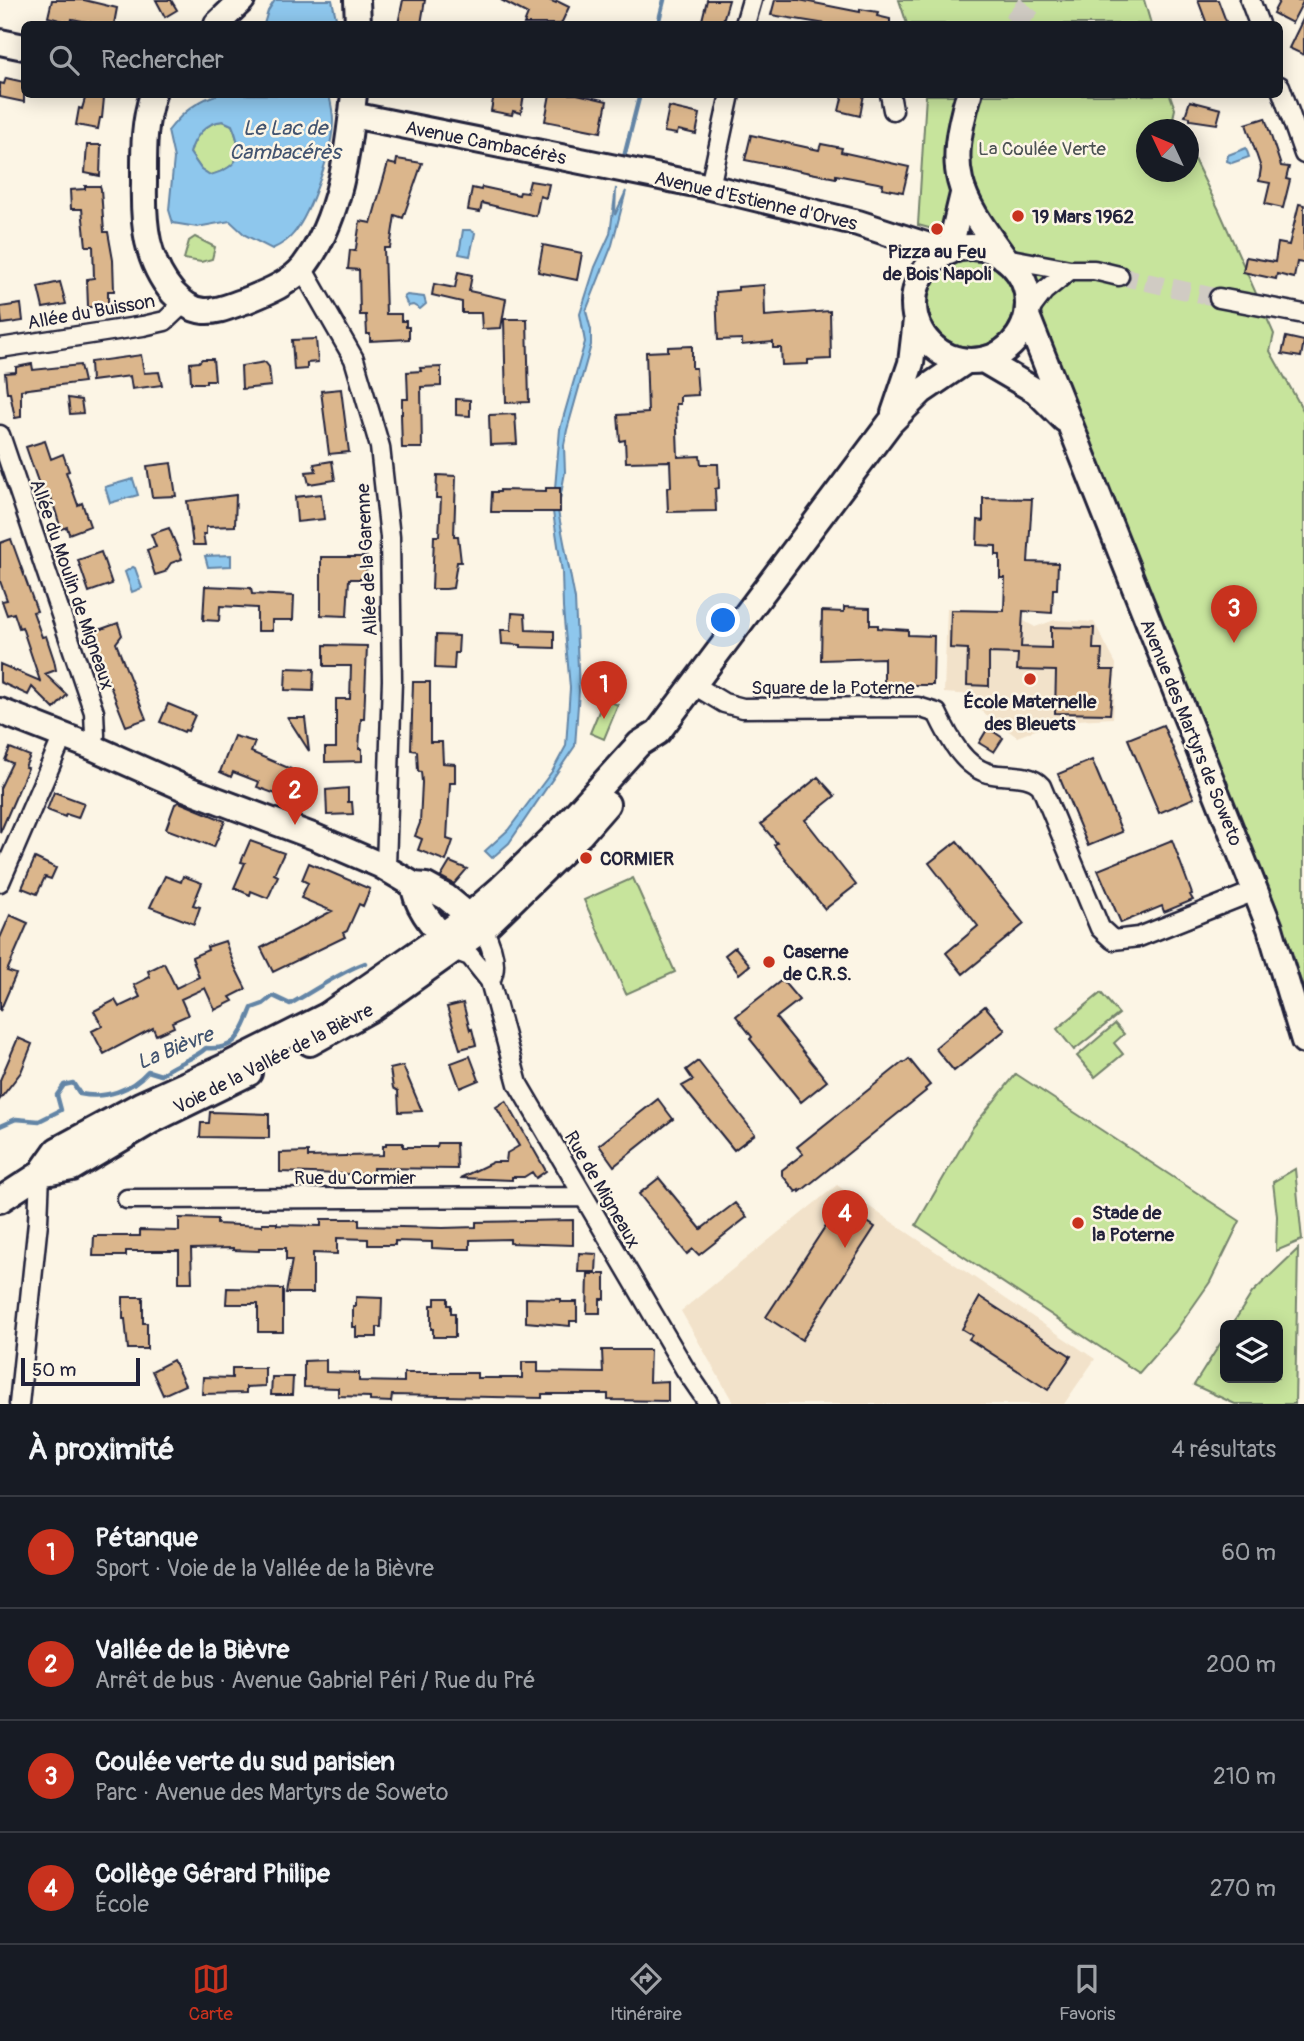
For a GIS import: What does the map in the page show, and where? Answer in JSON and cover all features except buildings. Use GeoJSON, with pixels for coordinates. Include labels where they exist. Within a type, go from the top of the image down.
{"type":"FeatureCollection","features":[{"type":"Feature","properties":{"kind":"main road"},"geometry":{"type":"LineString","coordinates":[[220,21],[242,0]]}},
{"type":"Feature","properties":{"kind":"main road"},"geometry":{"type":"LineString","coordinates":[[357,0],[358,21]]}},
{"type":"Feature","properties":{"kind":"main road"},"geometry":{"type":"LineString","coordinates":[[0,42],[21,46]]}},
{"type":"Feature","properties":{"kind":"main road"},"geometry":{"type":"LineString","coordinates":[[152,98],[144,127],[143,215],[146,240],[153,264],[183,304]]}},
{"type":"Feature","properties":{"kind":"main road"},"geometry":{"type":"LineString","coordinates":[[968,98],[960,126],[957,161],[962,194],[979,224],[1019,273],[1027,292],[1027,314],[1018,336],[1003,352],[975,361],[950,357],[935,348],[923,335],[916,320],[914,303],[918,284],[928,266],[948,252],[962,248],[976,247],[1004,257]]}},
{"type":"Feature","properties":{"kind":"main road","name":"Avenue Cambacérès"},"geometry":{"type":"LineString","coordinates":[[183,304],[203,311],[220,310],[260,295],[302,268],[316,248],[331,217],[353,105],[620,169]]}},
{"type":"Feature","properties":{"kind":"main road","name":"Avenue d'Estienne d'Orves"},"geometry":{"type":"LineString","coordinates":[[620,169],[710,187],[858,223],[948,252]]}},
{"type":"Feature","properties":{"kind":"main road"},"geometry":{"type":"LineString","coordinates":[[948,252],[962,194]]}},
{"type":"Feature","properties":{"kind":"main road"},"geometry":{"type":"LineString","coordinates":[[892,235],[918,284]]}},
{"type":"Feature","properties":{"kind":"main road","name":"Avenue des Martyrs de Soweto"},"geometry":{"type":"LineString","coordinates":[[1027,314],[1297,996],[1304,1041]]}},
{"type":"Feature","properties":{"kind":"main road","name":"Voie de la Vallée de la Bièvre"},"geometry":{"type":"LineString","coordinates":[[890,423],[911,363],[916,320]]}},
{"type":"Feature","properties":{"kind":"main road","name":"Avenue des Martyrs de Soweto"},"geometry":{"type":"LineString","coordinates":[[975,361],[1036,391],[1071,426]]}},
{"type":"Feature","properties":{"kind":"main road","name":"Voie de la Vallée de la Bièvre"},"geometry":{"type":"LineString","coordinates":[[0,1200],[40,1174],[57,1150],[140,1105],[326,1016],[463,933],[639,744],[658,732],[890,423],[922,391],[975,361]]}},
{"type":"Feature","properties":{"kind":"main road"},"geometry":{"type":"LineString","coordinates":[[0,711],[92,747],[181,787],[325,841],[386,867],[414,885],[426,886],[463,933]]}},
{"type":"Feature","properties":{"kind":"main road","name":"Voie de la Vallée de la Bièvre"},"geometry":{"type":"LineString","coordinates":[[40,1174],[72,1168],[151,1121],[372,1009],[580,835],[655,747],[658,732]]}},
{"type":"Feature","properties":{"kind":"main road"},"geometry":{"type":"LineString","coordinates":[[414,885],[414,892],[463,933]]}},
{"type":"Feature","properties":{"kind":"street"},"geometry":{"type":"LineString","coordinates":[[746,21],[752,0]]}},
{"type":"Feature","properties":{"kind":"street"},"geometry":{"type":"LineString","coordinates":[[1250,0],[1258,21]]}},
{"type":"Feature","properties":{"kind":"street"},"geometry":{"type":"LineString","coordinates":[[1283,97],[1304,154]]}},
{"type":"Feature","properties":{"kind":"street"},"geometry":{"type":"LineString","coordinates":[[710,187],[729,98]]}},
{"type":"Feature","properties":{"kind":"street"},"geometry":{"type":"LineString","coordinates":[[1004,257],[1119,276]]}},
{"type":"Feature","properties":{"kind":"street","name":"Allée de la Garenne"},"geometry":{"type":"LineString","coordinates":[[302,268],[354,359],[380,447],[390,537],[392,680],[386,867]]}},
{"type":"Feature","properties":{"kind":"street"},"geometry":{"type":"LineString","coordinates":[[1027,314],[1044,291],[1070,270]]}},
{"type":"Feature","properties":{"kind":"street"},"geometry":{"type":"LineString","coordinates":[[1219,298],[1304,314]]}},
{"type":"Feature","properties":{"kind":"street","name":"Allée du Buisson"},"geometry":{"type":"LineString","coordinates":[[0,348],[165,321],[183,304]]}},
{"type":"Feature","properties":{"kind":"street","name":"Allée du Moulin de Migneaux"},"geometry":{"type":"LineString","coordinates":[[0,435],[94,712],[95,735],[92,747]]}},
{"type":"Feature","properties":{"kind":"street","name":"Square de la Poterne"},"geometry":{"type":"LineString","coordinates":[[694,685],[724,703],[743,708],[918,707],[937,713],[954,744],[975,765],[989,773],[1031,778],[1041,786],[1100,928],[1113,940],[1139,937],[1255,891]]}},
{"type":"Feature","properties":{"kind":"street"},"geometry":{"type":"LineString","coordinates":[[0,882],[63,736]]}},
{"type":"Feature","properties":{"kind":"street","name":"Rue de Migneaux"},"geometry":{"type":"LineString","coordinates":[[463,933],[491,942],[495,974],[490,981]]}},
{"type":"Feature","properties":{"kind":"street","name":"Rue de Migneaux"},"geometry":{"type":"LineString","coordinates":[[463,933],[490,981],[519,1084],[685,1369],[709,1404]]}},
{"type":"Feature","properties":{"kind":"street"},"geometry":{"type":"LineString","coordinates":[[19,1404],[38,1222],[40,1174]]}},
{"type":"Feature","properties":{"kind":"street","name":"Rue du Cormier"},"geometry":{"type":"LineString","coordinates":[[127,1199],[584,1197]]}},
{"type":"Feature","properties":{"kind":"shaded area","name":"École Maternelle des Bleuets"},"geometry":{"type":"Polygon","coordinates":[[[947,608],[992,610],[992,620],[1024,621],[1035,627],[1055,620],[1094,622],[1116,664],[1113,718],[1059,721],[1017,737],[974,706],[974,695],[944,693],[947,608]]]}},
{"type":"Feature","properties":{"kind":"shaded area"},"geometry":{"type":"Polygon","coordinates":[[[837,1185],[1095,1359],[1064,1404],[734,1404],[681,1311],[837,1185]]]}},
{"type":"Feature","properties":{"kind":"green space"},"geometry":{"type":"Polygon","coordinates":[[[899,0],[1144,0],[1150,21],[906,21],[899,0]]]}},
{"type":"Feature","properties":{"kind":"green space","name":"La Coulée Verte"},"geometry":{"type":"Polygon","coordinates":[[[926,98],[1171,98],[1175,109],[1174,119],[1136,119],[1136,182],[1199,182],[1199,169],[1274,334],[1270,351],[1304,412],[1304,988],[1154,620],[1009,250],[918,225],[926,98]]]}},
{"type":"Feature","properties":{"kind":"green space"},"geometry":{"type":"Polygon","coordinates":[[[223,121],[232,125],[236,135],[237,158],[228,168],[210,175],[201,169],[190,153],[194,141],[202,131],[211,124],[223,121]]]}},
{"type":"Feature","properties":{"kind":"green space"},"geometry":{"type":"Polygon","coordinates":[[[195,237],[215,247],[212,259],[201,262],[184,259],[189,241],[195,237]]]}},
{"type":"Feature","properties":{"kind":"green space"},"geometry":{"type":"Polygon","coordinates":[[[971,261],[988,264],[1002,273],[1011,287],[1014,304],[1011,321],[1002,335],[988,344],[971,347],[954,344],[940,335],[931,321],[928,304],[931,287],[940,273],[954,264],[971,261]]]}},
{"type":"Feature","properties":{"kind":"green space"},"geometry":{"type":"Polygon","coordinates":[[[604,699],[618,705],[604,739],[590,733],[604,699]]]}},
{"type":"Feature","properties":{"kind":"green space"},"geometry":{"type":"Polygon","coordinates":[[[633,878],[675,972],[626,994],[584,900],[633,878]]]}},
{"type":"Feature","properties":{"kind":"green space"},"geometry":{"type":"Polygon","coordinates":[[[1101,993],[1119,1014],[1074,1050],[1057,1029],[1101,993]]]}},
{"type":"Feature","properties":{"kind":"green space"},"geometry":{"type":"Polygon","coordinates":[[[1115,1024],[1124,1034],[1114,1043],[1123,1054],[1095,1077],[1077,1056],[1115,1024]]]}},
{"type":"Feature","properties":{"kind":"green space","name":"Stade de la Poterne"},"geometry":{"type":"Polygon","coordinates":[[[1016,1074],[1240,1221],[1210,1282],[1175,1332],[1139,1373],[916,1225],[973,1127],[1016,1074]]]}},
{"type":"Feature","properties":{"kind":"green space"},"geometry":{"type":"Polygon","coordinates":[[[1295,1169],[1302,1240],[1276,1251],[1277,1216],[1273,1182],[1295,1169]]]}},
{"type":"Feature","properties":{"kind":"green space"},"geometry":{"type":"Polygon","coordinates":[[[1298,1249],[1295,1404],[1235,1404],[1194,1385],[1220,1344],[1220,1383],[1283,1383],[1283,1320],[1235,1320],[1252,1293],[1298,1249]]]}},
{"type":"Feature","properties":{"kind":"water"},"geometry":{"type":"Polygon","coordinates":[[[275,0],[332,0],[336,18],[334,21],[265,21],[275,0]]]}},
{"type":"Feature","properties":{"kind":"water","name":"Le Lac de Cambacérès"},"geometry":{"type":"Polygon","coordinates":[[[330,98],[333,115],[332,133],[320,180],[301,223],[284,243],[272,249],[245,235],[230,221],[197,227],[173,223],[169,210],[174,158],[168,131],[191,108],[204,100],[330,98]],[[223,121],[211,124],[198,136],[190,153],[201,169],[210,175],[220,172],[237,158],[236,135],[232,125],[223,121]]]}},
{"type":"Feature","properties":{"kind":"water"},"geometry":{"type":"Polygon","coordinates":[[[1246,148],[1249,157],[1232,163],[1227,161],[1228,155],[1246,148]]]}},
{"type":"Feature","properties":{"kind":"water"},"geometry":{"type":"Polygon","coordinates":[[[616,188],[615,215],[626,191],[612,245],[586,311],[591,330],[591,345],[564,445],[565,472],[558,511],[575,599],[579,691],[575,746],[509,843],[492,858],[485,851],[508,830],[553,770],[566,746],[570,688],[562,572],[553,512],[560,429],[585,342],[580,314],[595,267],[610,234],[616,188]]]}},
{"type":"Feature","properties":{"kind":"water"},"geometry":{"type":"Polygon","coordinates":[[[463,230],[475,233],[470,256],[459,254],[463,230]]]}},
{"type":"Feature","properties":{"kind":"water"},"geometry":{"type":"Polygon","coordinates":[[[404,297],[424,297],[426,304],[420,309],[413,305],[408,306],[404,297]]]}},
{"type":"Feature","properties":{"kind":"water"},"geometry":{"type":"Polygon","coordinates":[[[133,479],[138,495],[110,503],[105,487],[133,479]]]}},
{"type":"Feature","properties":{"kind":"water"},"geometry":{"type":"Polygon","coordinates":[[[231,555],[231,566],[208,567],[205,556],[231,555]]]}},
{"type":"Feature","properties":{"kind":"water"},"geometry":{"type":"Polygon","coordinates":[[[133,567],[142,588],[132,592],[125,572],[133,567]]]}},
{"type":"Feature","properties":{"kind":"waterway","name":"La Bièvre"},"geometry":{"type":"LineString","coordinates":[[659,21],[664,0]]}},
{"type":"Feature","properties":{"kind":"waterway","name":"La Bièvre"},"geometry":{"type":"LineString","coordinates":[[624,157],[639,98]]}},
{"type":"Feature","properties":{"kind":"waterway","name":"La Bièvre"},"geometry":{"type":"LineString","coordinates":[[0,1126],[16,1119],[39,1121],[61,1110],[57,1095],[64,1085],[73,1083],[80,1094],[99,1095],[117,1092],[133,1084],[148,1071],[161,1075],[206,1048],[232,1043],[241,1032],[252,1008],[273,996],[290,1004],[365,963]]}},
{"type":"Feature","properties":{"kind":"tunnel"},"geometry":{"type":"LineString","coordinates":[[1016,21],[1033,0]]}},
{"type":"Feature","properties":{"kind":"tunnel"},"geometry":{"type":"LineString","coordinates":[[1119,276],[1219,298]]}},
{"type":"Feature","properties":{"kind":"place","name":"19 Mars 1962"},"geometry":{"type":"Point","coordinates":[1018,216]}},
{"type":"Feature","properties":{"kind":"place","name":"Pizza au Feu de Bois Napoli"},"geometry":{"type":"Point","coordinates":[937,229]}},
{"type":"Feature","properties":{"kind":"place","name":"Coulée verte du sud parisien"},"geometry":{"type":"Point","coordinates":[1234,643]}},
{"type":"Feature","properties":{"kind":"place","name":"École Maternelle des Bleuets"},"geometry":{"type":"Point","coordinates":[1030,679]}},
{"type":"Feature","properties":{"kind":"place","name":"Pétanque"},"geometry":{"type":"Point","coordinates":[604,719]}},
{"type":"Feature","properties":{"kind":"place","name":"Vallée de la Bièvre"},"geometry":{"type":"Point","coordinates":[295,825]}},
{"type":"Feature","properties":{"kind":"place","name":"CORMIER"},"geometry":{"type":"Point","coordinates":[586,858]}},
{"type":"Feature","properties":{"kind":"place","name":"Caserne de C.R.S."},"geometry":{"type":"Point","coordinates":[769,962]}},
{"type":"Feature","properties":{"kind":"place","name":"Stade de la Poterne"},"geometry":{"type":"Point","coordinates":[1078,1223]}},
{"type":"Feature","properties":{"kind":"place","name":"Collège Gérard Philipe"},"geometry":{"type":"Point","coordinates":[845,1248]}}]}
